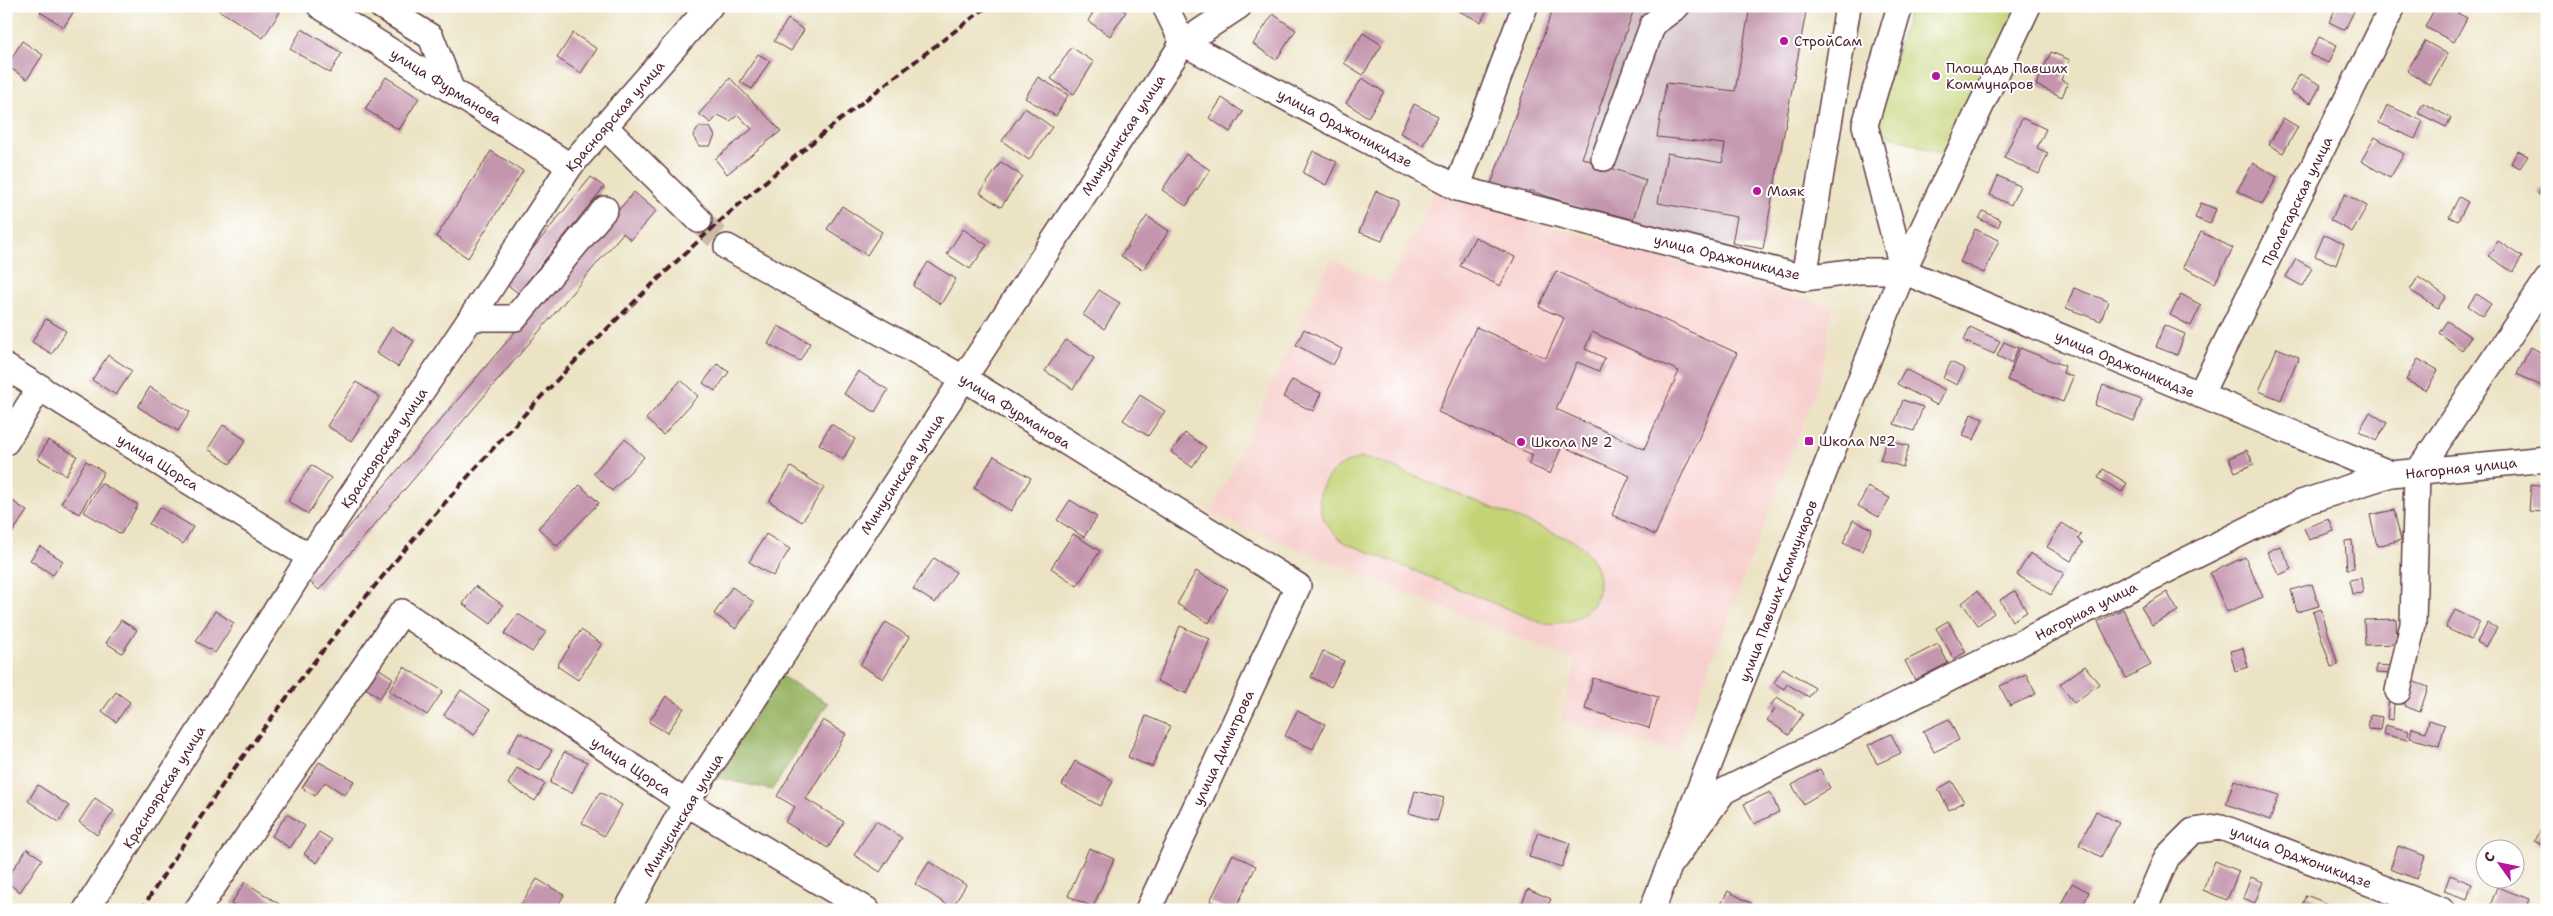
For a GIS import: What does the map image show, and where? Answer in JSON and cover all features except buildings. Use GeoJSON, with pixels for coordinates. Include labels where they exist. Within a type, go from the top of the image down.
{"type":"FeatureCollection","features":[{"type":"Feature","properties":{"kind":"street","name":"улица Фурманова"},"geometry":{"type":"LineString","coordinates":[[320,6],[570,166]]}},
{"type":"Feature","properties":{"kind":"street"},"geometry":{"type":"LineString","coordinates":[[381,6],[431,37],[451,89]]}},
{"type":"Feature","properties":{"kind":"street","name":"Красноярская улица"},"geometry":{"type":"LineString","coordinates":[[86,910],[310,557],[471,318],[570,166],[710,6]]}},
{"type":"Feature","properties":{"kind":"street"},"geometry":{"type":"LineString","coordinates":[[1165,6],[1183,43],[1239,6]]}},
{"type":"Feature","properties":{"kind":"street"},"geometry":{"type":"LineString","coordinates":[[1457,188],[1524,6]]}},
{"type":"Feature","properties":{"kind":"street"},"geometry":{"type":"LineString","coordinates":[[1604,158],[1654,24],[1677,6]]}},
{"type":"Feature","properties":{"kind":"street"},"geometry":{"type":"LineString","coordinates":[[1804,278],[1848,6]]}},
{"type":"Feature","properties":{"kind":"street"},"geometry":{"type":"LineString","coordinates":[[1900,6],[1865,125],[1903,271]]}},
{"type":"Feature","properties":{"kind":"street","name":"улица Павших Коммунаров"},"geometry":{"type":"LineString","coordinates":[[1652,910],[1673,861],[1903,271],[2028,6]]}},
{"type":"Feature","properties":{"kind":"street","name":"Пролетарская улица"},"geometry":{"type":"LineString","coordinates":[[2200,395],[2393,6]]}},
{"type":"Feature","properties":{"kind":"street","name":"улица Орджоникидзе"},"geometry":{"type":"LineString","coordinates":[[1183,43],[1457,188],[1804,278],[1858,271],[1903,271],[2391,474]]}},
{"type":"Feature","properties":{"kind":"street","name":"Минусинская улица"},"geometry":{"type":"LineString","coordinates":[[627,910],[686,803],[965,380],[1183,43]]}},
{"type":"Feature","properties":{"kind":"street"},"geometry":{"type":"LineString","coordinates":[[604,126],[699,220]]}},
{"type":"Feature","properties":{"kind":"street"},"geometry":{"type":"LineString","coordinates":[[471,318],[515,318],[605,209]]}},
{"type":"Feature","properties":{"kind":"street","name":"улица Фурманова"},"geometry":{"type":"LineString","coordinates":[[727,247],[965,380],[1298,586]]}},
{"type":"Feature","properties":{"kind":"street"},"geometry":{"type":"LineString","coordinates":[[2398,692],[2413,624],[2418,473],[2547,280]]}},
{"type":"Feature","properties":{"kind":"street","name":"улица Щорса"},"geometry":{"type":"LineString","coordinates":[[6,367],[310,557]]}},
{"type":"Feature","properties":{"kind":"street"},"geometry":{"type":"LineString","coordinates":[[6,442],[40,387]]}},
{"type":"Feature","properties":{"kind":"street","name":"Нагорная улица"},"geometry":{"type":"LineString","coordinates":[[1673,861],[1724,791],[2301,503],[2391,474],[2418,473],[2547,459]]}},
{"type":"Feature","properties":{"kind":"street","name":"улица Димитрова"},"geometry":{"type":"LineString","coordinates":[[1148,910],[1298,586]]}},
{"type":"Feature","properties":{"kind":"street","name":"улица Щорса"},"geometry":{"type":"LineString","coordinates":[[198,910],[402,612],[686,803],[867,910]]}},
{"type":"Feature","properties":{"kind":"street","name":"улица Орджоникидзе"},"geometry":{"type":"LineString","coordinates":[[2144,910],[2167,857],[2193,831],[2221,827],[2441,910]]}},
{"type":"Feature","properties":{"kind":"shaded area"},"geometry":{"type":"Polygon","coordinates":[[[1552,6],[1807,6],[1763,249],[1652,234],[1492,184],[1552,6]]]}},
{"type":"Feature","properties":{"kind":"shaded area","name":"Школа № 2"},"geometry":{"type":"Polygon","coordinates":[[[1434,193],[1832,307],[1823,371],[1677,752],[1560,721],[1576,661],[1211,514],[1331,259],[1388,286],[1434,193]]]}},
{"type":"Feature","properties":{"kind":"green space"},"geometry":{"type":"Polygon","coordinates":[[[1911,6],[2021,6],[1952,158],[1873,129],[1911,6]]]}},
{"type":"Feature","properties":{"kind":"green space"},"geometry":{"type":"Polygon","coordinates":[[[1361,458],[1377,461],[1574,541],[1588,554],[1597,569],[1599,583],[1596,597],[1589,609],[1577,618],[1561,623],[1542,623],[1344,542],[1332,531],[1324,518],[1320,506],[1320,493],[1325,482],[1333,472],[1345,464],[1361,458]]]}},
{"type":"Feature","properties":{"kind":"green space"},"geometry":{"type":"Polygon","coordinates":[[[781,676],[828,703],[772,790],[715,777],[781,676]]]}},
{"type":"Feature","properties":{"kind":"tunnel"},"geometry":{"type":"LineString","coordinates":[[699,220],[727,247]]}},
{"type":"Feature","properties":{"kind":"railway"},"geometry":{"type":"LineString","coordinates":[[141,910],[222,786],[286,699],[394,563],[508,432],[629,307],[763,183],[988,6]]}},
{"type":"Feature","properties":{"kind":"place","name":"СтройСам"},"geometry":{"type":"Point","coordinates":[1784,41]}},
{"type":"Feature","properties":{"kind":"place","name":"Площадь Павших Коммунаров"},"geometry":{"type":"Point","coordinates":[1936,76]}},
{"type":"Feature","properties":{"kind":"place","name":"Маяк"},"geometry":{"type":"Point","coordinates":[1757,191]}},
{"type":"Feature","properties":{"kind":"place","name":"Школа №2"},"geometry":{"type":"Point","coordinates":[1809,441]}},
{"type":"Feature","properties":{"kind":"place","name":"Школа № 2"},"geometry":{"type":"Point","coordinates":[1521,442]}}]}
